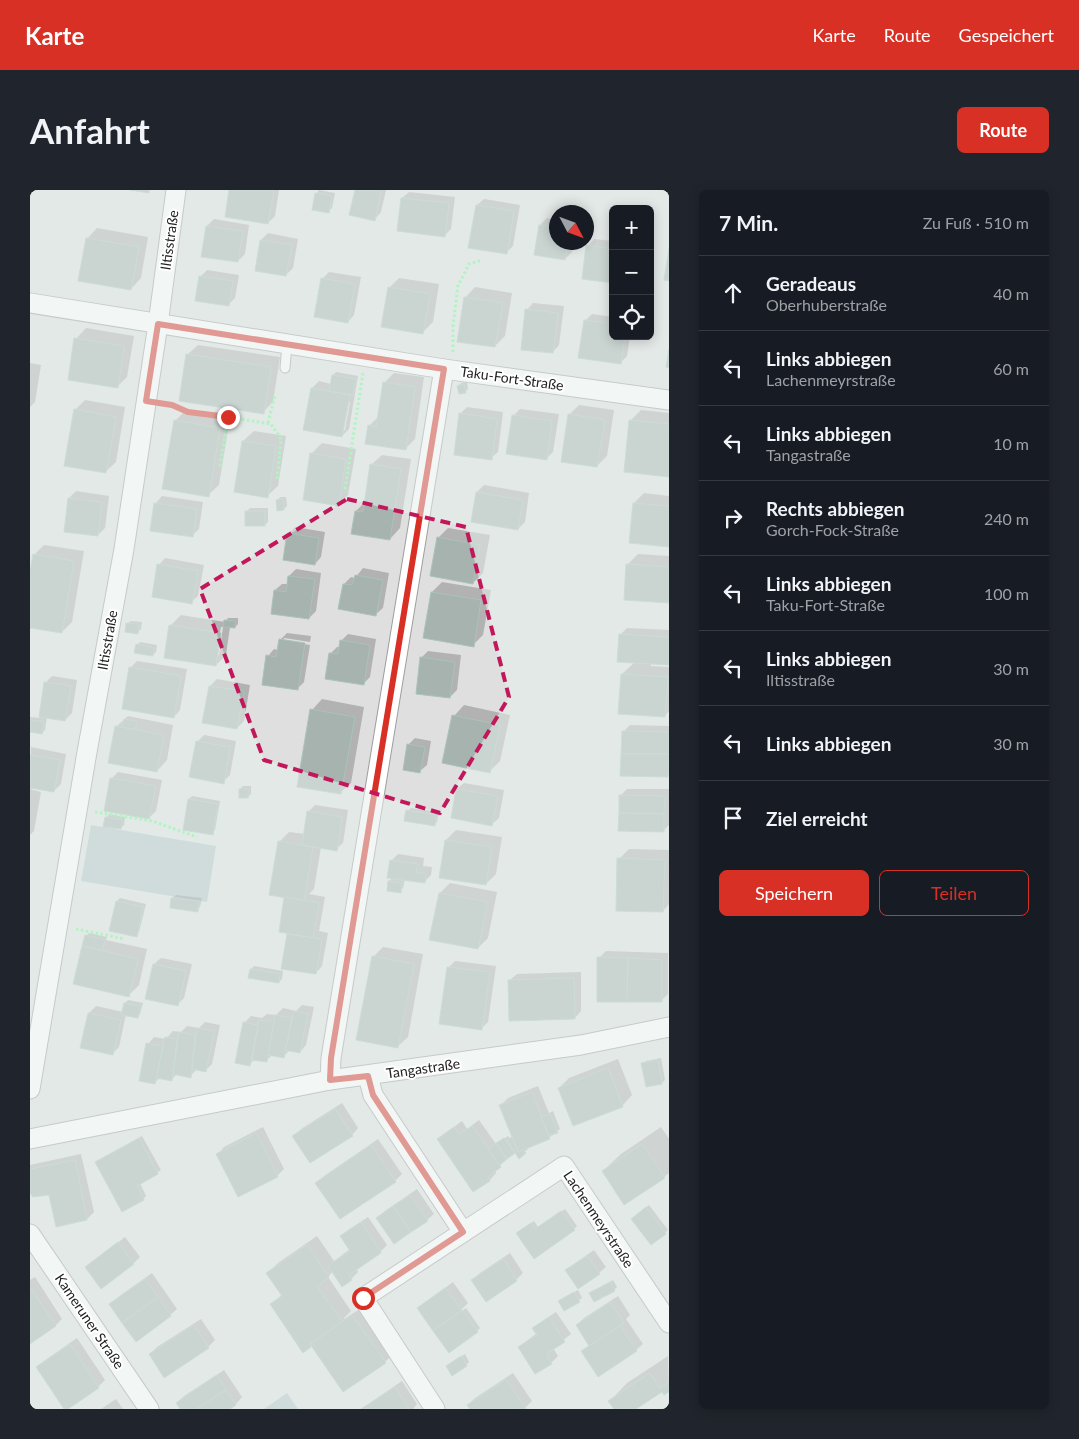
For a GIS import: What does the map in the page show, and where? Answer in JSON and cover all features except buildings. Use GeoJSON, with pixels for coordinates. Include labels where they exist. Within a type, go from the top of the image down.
{"type":"FeatureCollection","features":[{"type":"Feature","properties":{"kind":"street","name":"Iltisstraße"},"geometry":{"type":"LineString","coordinates":[[30,1089],[85,762],[125,543],[176,190]]}},
{"type":"Feature","properties":{"kind":"street","name":"Taku-Fort-Straße"},"geometry":{"type":"LineString","coordinates":[[30,303],[448,369],[669,400]]}},
{"type":"Feature","properties":{"kind":"street"},"geometry":{"type":"LineString","coordinates":[[330,1080],[331,1058],[448,369]]}},
{"type":"Feature","properties":{"kind":"street","name":"Tangastraße"},"geometry":{"type":"LineString","coordinates":[[30,1139],[330,1080],[581,1045],[669,1027]]}},
{"type":"Feature","properties":{"kind":"street"},"geometry":{"type":"LineString","coordinates":[[368,1076],[373,1095],[463,1232],[363,1298],[435,1409]]}},
{"type":"Feature","properties":{"kind":"street","name":"Lachenmeyrstraße"},"geometry":{"type":"LineString","coordinates":[[463,1232],[564,1166],[669,1323]]}},
{"type":"Feature","properties":{"kind":"street","name":"Kameruner Straße"},"geometry":{"type":"LineString","coordinates":[[30,1234],[149,1409]]}},
{"type":"Feature","properties":{"kind":"lane"},"geometry":{"type":"LineString","coordinates":[[285,368],[287,344]]}},
{"type":"Feature","properties":{"kind":"path"},"geometry":{"type":"LineString","coordinates":[[448,369],[458,286],[469,264],[482,260]]}},
{"type":"Feature","properties":{"kind":"path"},"geometry":{"type":"LineString","coordinates":[[345,489],[365,356]]}},
{"type":"Feature","properties":{"kind":"path"},"geometry":{"type":"LineString","coordinates":[[268,422],[275,394]]}},
{"type":"Feature","properties":{"kind":"path"},"geometry":{"type":"LineString","coordinates":[[146,401],[172,405],[188,412],[268,422],[281,439],[277,480]]}},
{"type":"Feature","properties":{"kind":"path"},"geometry":{"type":"LineString","coordinates":[[220,466],[228,417]]}},
{"type":"Feature","properties":{"kind":"path"},"geometry":{"type":"LineString","coordinates":[[90,811],[152,821],[197,837]]}},
{"type":"Feature","properties":{"kind":"path"},"geometry":{"type":"LineString","coordinates":[[73,929],[124,939]]}},
{"type":"Feature","properties":{"kind":"highlighted area"},"geometry":{"type":"Polygon","coordinates":[[[347,499],[466,527],[509,697],[440,813],[264,760],[200,589],[347,499]]]}},
{"type":"Feature","properties":{"kind":"shaded area"},"geometry":{"type":"Polygon","coordinates":[[[30,190],[669,190],[669,1409],[30,1409],[30,190]]]}},
{"type":"Feature","properties":{"kind":"shaded area"},"geometry":{"type":"Polygon","coordinates":[[[91,825],[216,846],[207,902],[81,881],[91,825]]]}},
{"type":"Feature","properties":{"kind":"shaded area"},"geometry":{"type":"Polygon","coordinates":[[[287,1393],[298,1409],[264,1409],[287,1393]]]}},
{"type":"Feature","properties":{"kind":"route"},"geometry":{"type":"LineString","coordinates":[[228,417],[188,412],[172,405],[146,401],[158,324],[444,369],[331,1058],[330,1080],[368,1076],[373,1095],[463,1232],[363,1298]]}}]}
